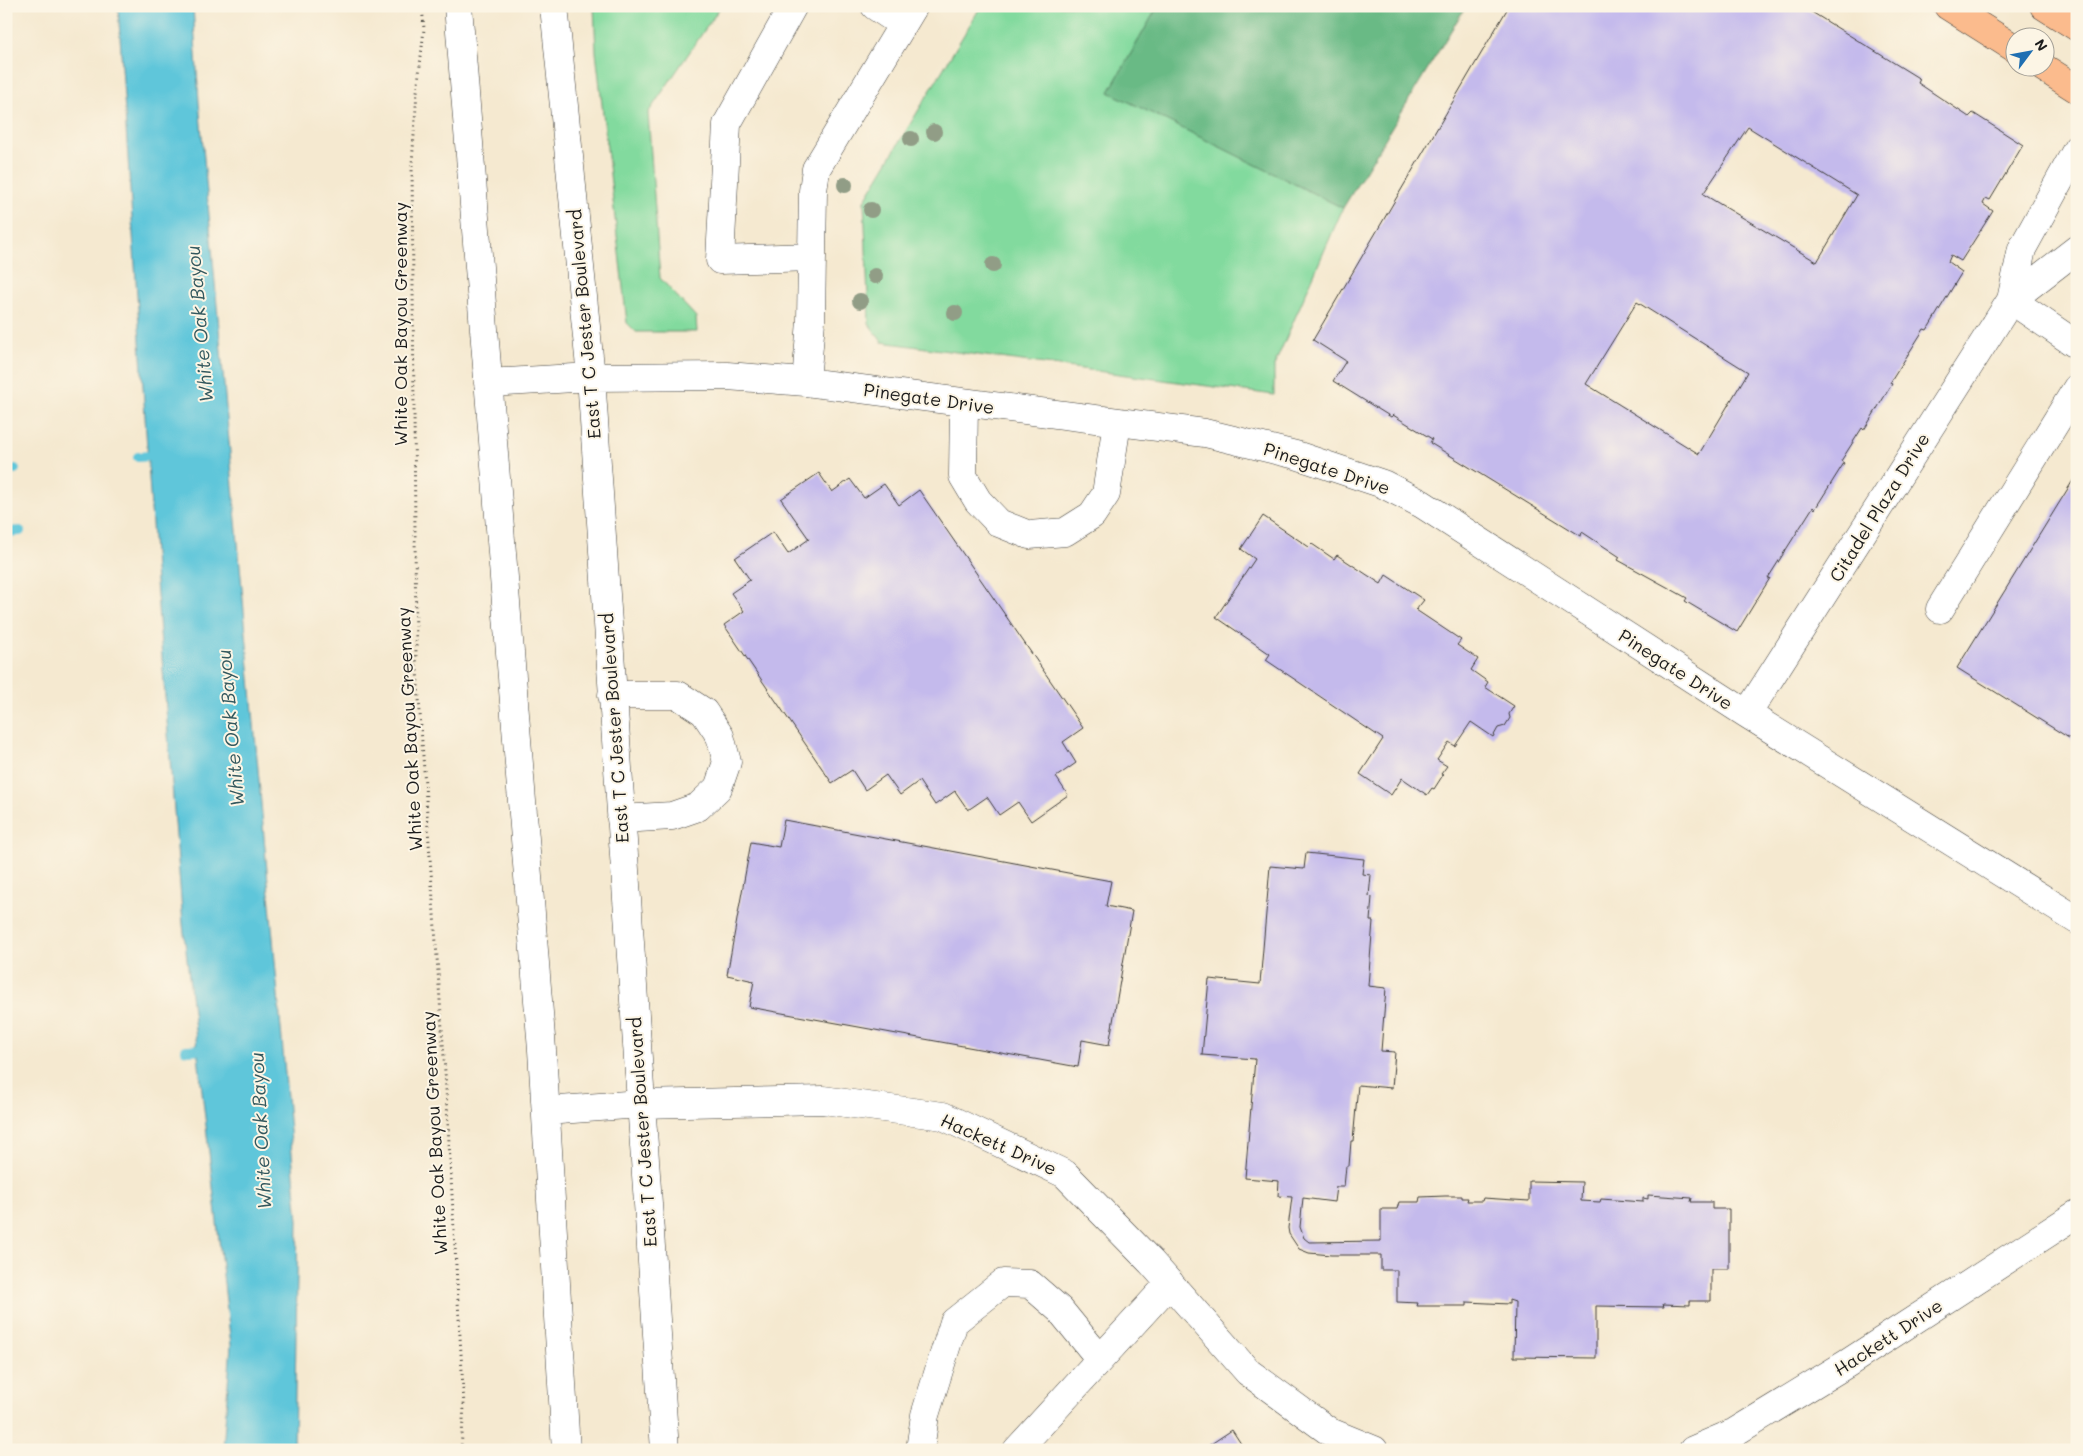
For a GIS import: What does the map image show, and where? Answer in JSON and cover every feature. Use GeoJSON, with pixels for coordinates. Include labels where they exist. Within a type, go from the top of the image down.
{"type":"FeatureCollection","features":[{"type":"Feature","properties":{"kind":"main road"},"geometry":{"type":"LineString","coordinates":[[1948,6],[2006,43]]}},
{"type":"Feature","properties":{"kind":"main road"},"geometry":{"type":"LineString","coordinates":[[2044,6],[2077,27]]}},
{"type":"Feature","properties":{"kind":"main road"},"geometry":{"type":"LineString","coordinates":[[2056,75],[2077,88]]}},
{"type":"Feature","properties":{"kind":"street"},"geometry":{"type":"LineString","coordinates":[[458,6],[546,1111],[566,1450]]}},
{"type":"Feature","properties":{"kind":"street","name":"East T C Jester Boulevard"},"geometry":{"type":"LineString","coordinates":[[554,6],[590,377],[665,1450]]}},
{"type":"Feature","properties":{"kind":"street"},"geometry":{"type":"LineString","coordinates":[[793,6],[727,124],[720,260],[812,257]]}},
{"type":"Feature","properties":{"kind":"street"},"geometry":{"type":"LineString","coordinates":[[806,382],[811,321],[813,191],[816,169],[908,15],[875,6]]}},
{"type":"Feature","properties":{"kind":"street","name":"Citadel Plaza Drive"},"geometry":{"type":"LineString","coordinates":[[2011,300],[2022,248],[2077,149]]}},
{"type":"Feature","properties":{"kind":"street","name":"Citadel Plaza Drive"},"geometry":{"type":"LineString","coordinates":[[1747,714],[2011,300],[2077,249]]}},
{"type":"Feature","properties":{"kind":"street"},"geometry":{"type":"LineString","coordinates":[[2011,300],[2077,345]]}},
{"type":"Feature","properties":{"kind":"street","name":"Pinegate Drive"},"geometry":{"type":"LineString","coordinates":[[488,384],[590,377],[727,376],[806,382],[1205,433],[1296,455],[1384,484],[1422,504],[1747,714],[2077,920]]}},
{"type":"Feature","properties":{"kind":"street"},"geometry":{"type":"LineString","coordinates":[[1940,609],[2077,388]]}},
{"type":"Feature","properties":{"kind":"street"},"geometry":{"type":"LineString","coordinates":[[964,403],[963,476],[978,501],[999,523],[1029,535],[1065,532],[1092,515],[1106,494],[1117,422]]}},
{"type":"Feature","properties":{"kind":"street"},"geometry":{"type":"LineString","coordinates":[[612,694],[678,695],[704,712],[720,736],[727,762],[718,788],[698,807],[672,816],[621,819]]}},
{"type":"Feature","properties":{"kind":"street","name":"Hackett Drive"},"geometry":{"type":"LineString","coordinates":[[546,1111],[640,1104],[823,1100],[942,1116],[1066,1174],[1170,1283],[1248,1372],[1330,1432],[1374,1450]]}},
{"type":"Feature","properties":{"kind":"street","name":"Hackett Drive"},"geometry":{"type":"LineString","coordinates":[[1693,1450],[1735,1432],[1840,1368],[2077,1214]]}},
{"type":"Feature","properties":{"kind":"street"},"geometry":{"type":"LineString","coordinates":[[920,1450],[925,1415],[954,1322],[1003,1283],[1030,1284],[1060,1310],[1100,1359]]}},
{"type":"Feature","properties":{"kind":"street"},"geometry":{"type":"LineString","coordinates":[[1017,1450],[1170,1283]]}},
{"type":"Feature","properties":{"kind":"path","name":"White Oak Bayou Greenway"},"geometry":{"type":"LineString","coordinates":[[422,6],[424,30],[412,164],[416,656],[445,1072],[464,1406],[461,1450]]}},
{"type":"Feature","properties":{"kind":"green space"},"geometry":{"type":"Polygon","coordinates":[[[594,6],[721,6],[648,113],[660,278],[696,317],[697,332],[636,332],[627,323],[596,52],[594,6]]]}},
{"type":"Feature","properties":{"kind":"green space"},"geometry":{"type":"Polygon","coordinates":[[[981,6],[1158,6],[1109,92],[1343,208],[1274,366],[1274,395],[882,342],[869,324],[864,201],[981,6]]]}},
{"type":"Feature","properties":{"kind":"green space"},"geometry":{"type":"Polygon","coordinates":[[[1158,6],[1466,6],[1343,208],[1109,92],[1158,6]]]}},
{"type":"Feature","properties":{"kind":"water","name":"White Oak Bayou"},"geometry":{"type":"Polygon","coordinates":[[[118,6],[193,6],[199,102],[298,1221],[294,1450],[223,1450],[231,1345],[183,924],[155,569],[118,6]]]}},
{"type":"Feature","properties":{"kind":"building"},"geometry":{"type":"Polygon","coordinates":[[[1509,6],[1802,6],[1920,79],[1918,83],[1969,117],[1973,113],[2023,145],[1990,200],[1986,198],[1983,204],[1993,211],[1961,261],[1951,255],[1948,262],[1962,272],[1927,330],[1924,329],[1890,383],[1892,384],[1864,430],[1862,428],[1841,461],[1844,463],[1815,509],[1813,507],[1768,578],[1770,578],[1737,632],[1685,601],[1687,598],[1618,560],[1620,557],[1582,532],[1581,536],[1430,443],[1432,439],[1393,415],[1391,417],[1333,381],[1346,361],[1313,340],[1509,6]],[[1748,127],[1703,194],[1817,262],[1857,195],[1748,127]],[[1637,302],[1586,384],[1699,454],[1748,372],[1637,302]]]}},
{"type":"Feature","properties":{"kind":"building"},"geometry":{"type":"Polygon","coordinates":[[[819,473],[832,492],[850,479],[864,498],[884,484],[899,505],[919,490],[1083,728],[1063,742],[1076,763],[1056,777],[1068,795],[1031,821],[1018,802],[999,815],[987,797],[968,810],[955,791],[935,805],[919,781],[900,795],[886,775],[865,790],[852,770],[832,783],[724,625],[744,611],[731,593],[750,580],[735,558],[773,532],[788,554],[809,539],[781,499],[819,473]]]}},
{"type":"Feature","properties":{"kind":"building"},"geometry":{"type":"Polygon","coordinates":[[[2077,474],[2077,743],[1957,668],[2077,474]]]}},
{"type":"Feature","properties":{"kind":"building"},"geometry":{"type":"Polygon","coordinates":[[[1263,516],[1309,547],[1312,544],[1334,559],[1337,555],[1381,584],[1386,575],[1424,600],[1416,610],[1461,640],[1457,645],[1478,659],[1471,670],[1488,682],[1485,687],[1514,706],[1505,726],[1498,728],[1493,737],[1471,722],[1455,746],[1449,742],[1437,760],[1447,766],[1434,789],[1432,788],[1427,795],[1402,778],[1391,795],[1360,774],[1383,739],[1266,660],[1270,654],[1216,617],[1255,559],[1241,549],[1263,516]]]}},
{"type":"Feature","properties":{"kind":"building"},"geometry":{"type":"Polygon","coordinates":[[[784,820],[1111,881],[1106,906],[1132,911],[1109,1045],[1082,1040],[1078,1067],[749,1007],[754,981],[727,975],[751,842],[779,847],[784,820]]]}},
{"type":"Feature","properties":{"kind":"building"},"geometry":{"type":"Polygon","coordinates":[[[1306,853],[1364,859],[1362,874],[1371,875],[1369,896],[1372,897],[1370,921],[1373,921],[1368,986],[1386,988],[1381,1051],[1395,1052],[1392,1088],[1358,1085],[1353,1141],[1351,1141],[1349,1166],[1346,1166],[1344,1187],[1336,1187],[1334,1202],[1303,1198],[1300,1227],[1304,1238],[1309,1242],[1381,1241],[1381,1209],[1397,1209],[1399,1202],[1419,1202],[1420,1197],[1462,1196],[1462,1198],[1468,1198],[1467,1201],[1482,1201],[1483,1198],[1529,1201],[1529,1181],[1582,1182],[1581,1201],[1600,1202],[1601,1199],[1643,1202],[1643,1198],[1648,1199],[1648,1195],[1692,1198],[1691,1202],[1712,1202],[1712,1209],[1729,1209],[1729,1269],[1711,1269],[1711,1301],[1690,1301],[1690,1305],[1663,1304],[1664,1307],[1596,1306],[1596,1358],[1514,1357],[1515,1302],[1509,1300],[1509,1304],[1467,1302],[1467,1306],[1417,1306],[1418,1303],[1397,1302],[1397,1270],[1381,1270],[1381,1255],[1331,1255],[1309,1253],[1299,1249],[1289,1234],[1288,1228],[1292,1197],[1278,1196],[1279,1181],[1245,1178],[1255,1059],[1202,1055],[1209,979],[1260,984],[1270,866],[1304,869],[1306,853]]]}},
{"type":"Feature","properties":{"kind":"building"},"geometry":{"type":"Polygon","coordinates":[[[1232,1430],[1245,1450],[1202,1450],[1232,1430]]]}},
{"type":"Feature","properties":{"kind":"waterway"},"geometry":{"type":"LineString","coordinates":[[138,457],[162,455]]}},
{"type":"Feature","properties":{"kind":"waterway"},"geometry":{"type":"LineString","coordinates":[[6,470],[15,469]]}},
{"type":"Feature","properties":{"kind":"waterway"},"geometry":{"type":"LineString","coordinates":[[6,532],[20,531]]}},
{"type":"Feature","properties":{"kind":"waterway"},"geometry":{"type":"LineString","coordinates":[[186,1050],[210,1049]]}}]}
